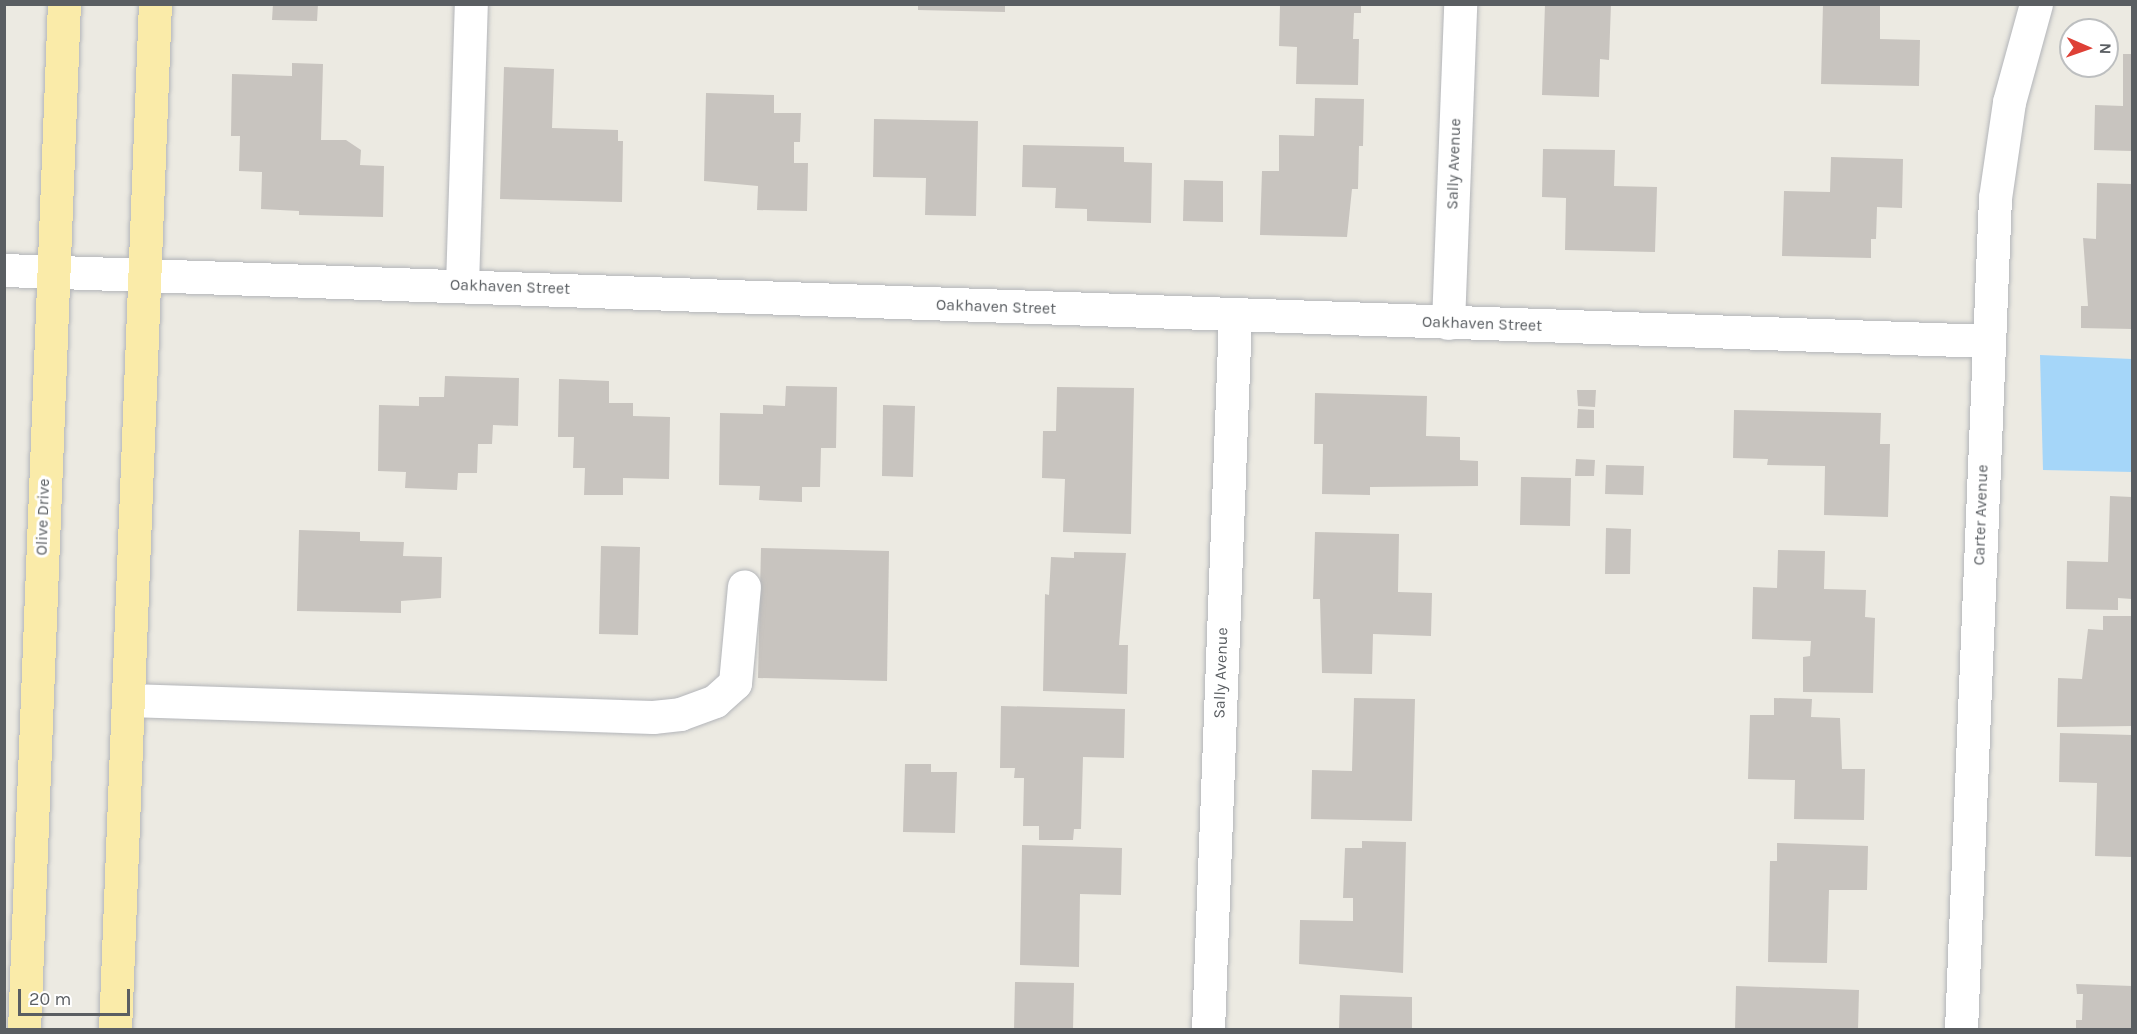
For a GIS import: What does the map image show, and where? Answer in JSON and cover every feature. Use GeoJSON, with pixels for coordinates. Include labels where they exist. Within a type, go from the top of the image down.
{"type":"FeatureCollection","features":[{"type":"Feature","properties":{"kind":"main road","name":"Olive Drive"},"geometry":{"type":"LineString","coordinates":[[24,1029],[64,4]]}},
{"type":"Feature","properties":{"kind":"main road"},"geometry":{"type":"LineString","coordinates":[[115,1029],[155,4]]}},
{"type":"Feature","properties":{"kind":"street"},"geometry":{"type":"LineString","coordinates":[[462,285],[471,4]]}},
{"type":"Feature","properties":{"kind":"street","name":"Sally Avenue"},"geometry":{"type":"LineString","coordinates":[[1448,323],[1460,4]]}},
{"type":"Feature","properties":{"kind":"street","name":"Carter Avenue"},"geometry":{"type":"LineString","coordinates":[[1961,1029],[1987,341],[1995,198],[2009,102],[2036,4]]}},
{"type":"Feature","properties":{"kind":"street","name":"Oakhaven Street"},"geometry":{"type":"LineString","coordinates":[[4,270],[53,269],[1235,316],[1987,341]]}},
{"type":"Feature","properties":{"kind":"street","name":"Sally Avenue"},"geometry":{"type":"LineString","coordinates":[[1208,1029],[1235,316]]}},
{"type":"Feature","properties":{"kind":"street"},"geometry":{"type":"LineString","coordinates":[[128,700],[653,717],[680,714],[715,701],[735,683],[744,586]]}},
{"type":"Feature","properties":{"kind":"water"},"geometry":{"type":"Polygon","coordinates":[[[2040,355],[2132,359],[2132,472],[2043,470],[2040,355]]]}},
{"type":"Feature","properties":{"kind":"building"},"geometry":{"type":"Polygon","coordinates":[[[273,4],[318,4],[317,21],[272,20],[273,4]]]}},
{"type":"Feature","properties":{"kind":"building"},"geometry":{"type":"Polygon","coordinates":[[[1280,4],[1361,4],[1361,13],[1354,13],[1353,39],[1359,39],[1358,85],[1296,84],[1297,47],[1279,46],[1280,4]]]}},
{"type":"Feature","properties":{"kind":"building"},"geometry":{"type":"Polygon","coordinates":[[[1545,4],[1611,4],[1609,60],[1600,59],[1599,97],[1542,95],[1545,4]]]}},
{"type":"Feature","properties":{"kind":"building"},"geometry":{"type":"Polygon","coordinates":[[[1823,4],[1880,4],[1880,39],[1920,40],[1919,86],[1821,84],[1823,4]]]}},
{"type":"Feature","properties":{"kind":"building"},"geometry":{"type":"Polygon","coordinates":[[[918,5],[1005,5],[1005,12],[918,10],[918,5]]]}},
{"type":"Feature","properties":{"kind":"building"},"geometry":{"type":"Polygon","coordinates":[[[2123,54],[2132,54],[2132,151],[2094,150],[2095,105],[2123,106],[2123,54]]]}},
{"type":"Feature","properties":{"kind":"building"},"geometry":{"type":"Polygon","coordinates":[[[292,63],[323,64],[321,140],[346,140],[361,150],[360,165],[384,166],[383,217],[299,215],[299,211],[261,209],[262,172],[239,171],[240,136],[231,136],[232,74],[292,76],[292,63]]]}},
{"type":"Feature","properties":{"kind":"building"},"geometry":{"type":"Polygon","coordinates":[[[504,67],[554,69],[552,128],[618,130],[618,141],[623,141],[622,202],[500,199],[504,67]]]}},
{"type":"Feature","properties":{"kind":"building"},"geometry":{"type":"Polygon","coordinates":[[[706,93],[774,95],[774,113],[801,113],[800,142],[794,142],[794,163],[808,163],[807,211],[757,210],[758,186],[704,181],[706,93]]]}},
{"type":"Feature","properties":{"kind":"building"},"geometry":{"type":"Polygon","coordinates":[[[1315,98],[1364,99],[1363,146],[1359,146],[1358,189],[1352,189],[1347,237],[1260,235],[1262,171],[1279,171],[1279,135],[1314,136],[1315,98]]]}},
{"type":"Feature","properties":{"kind":"building"},"geometry":{"type":"Polygon","coordinates":[[[874,119],[978,121],[976,216],[925,215],[926,178],[873,177],[874,119]]]}},
{"type":"Feature","properties":{"kind":"building"},"geometry":{"type":"Polygon","coordinates":[[[1023,145],[1124,147],[1124,162],[1152,163],[1151,223],[1087,221],[1087,209],[1055,208],[1056,188],[1022,187],[1023,145]]]}},
{"type":"Feature","properties":{"kind":"building"},"geometry":{"type":"Polygon","coordinates":[[[1543,149],[1615,150],[1614,186],[1657,187],[1655,252],[1565,250],[1566,198],[1542,197],[1543,149]]]}},
{"type":"Feature","properties":{"kind":"building"},"geometry":{"type":"Polygon","coordinates":[[[1831,157],[1903,159],[1902,208],[1877,207],[1876,239],[1871,239],[1871,258],[1782,256],[1784,191],[1830,192],[1831,157]]]}},
{"type":"Feature","properties":{"kind":"building"},"geometry":{"type":"Polygon","coordinates":[[[1184,180],[1223,181],[1223,222],[1183,221],[1184,180]]]}},
{"type":"Feature","properties":{"kind":"building"},"geometry":{"type":"Polygon","coordinates":[[[2097,183],[2132,184],[2132,329],[2081,328],[2081,306],[2088,306],[2083,238],[2096,239],[2097,183]]]}},
{"type":"Feature","properties":{"kind":"building"},"geometry":{"type":"Polygon","coordinates":[[[445,376],[519,378],[518,426],[493,425],[492,444],[478,444],[477,473],[458,473],[457,490],[405,488],[406,472],[378,471],[379,405],[419,406],[419,397],[444,397],[445,376]]]}},
{"type":"Feature","properties":{"kind":"building"},"geometry":{"type":"Polygon","coordinates":[[[559,379],[609,381],[609,403],[633,403],[633,416],[670,417],[669,479],[623,478],[623,495],[584,495],[585,468],[573,468],[574,437],[558,437],[559,379]]]}},
{"type":"Feature","properties":{"kind":"building"},"geometry":{"type":"Polygon","coordinates":[[[786,386],[837,387],[836,448],[821,448],[820,487],[802,487],[802,502],[759,500],[760,486],[719,485],[720,413],[763,414],[763,405],[785,406],[786,386]]]}},
{"type":"Feature","properties":{"kind":"building"},"geometry":{"type":"Polygon","coordinates":[[[1057,387],[1134,388],[1131,534],[1063,532],[1065,479],[1042,478],[1043,431],[1056,431],[1057,387]]]}},
{"type":"Feature","properties":{"kind":"building"},"geometry":{"type":"Polygon","coordinates":[[[1577,390],[1596,390],[1595,407],[1578,406],[1577,390]]]}},
{"type":"Feature","properties":{"kind":"building"},"geometry":{"type":"Polygon","coordinates":[[[1315,393],[1427,396],[1426,436],[1460,437],[1460,460],[1478,461],[1478,486],[1370,487],[1370,495],[1322,494],[1323,444],[1314,444],[1315,393]]]}},
{"type":"Feature","properties":{"kind":"building"},"geometry":{"type":"Polygon","coordinates":[[[883,405],[915,406],[913,477],[882,476],[883,405]]]}},
{"type":"Feature","properties":{"kind":"building"},"geometry":{"type":"Polygon","coordinates":[[[1578,409],[1594,410],[1594,428],[1577,428],[1578,409]]]}},
{"type":"Feature","properties":{"kind":"building"},"geometry":{"type":"Polygon","coordinates":[[[1734,410],[1881,413],[1880,444],[1890,444],[1888,517],[1824,515],[1825,466],[1767,465],[1768,459],[1733,458],[1734,410]]]}},
{"type":"Feature","properties":{"kind":"building"},"geometry":{"type":"Polygon","coordinates":[[[1576,459],[1595,460],[1594,476],[1575,476],[1576,459]]]}},
{"type":"Feature","properties":{"kind":"building"},"geometry":{"type":"Polygon","coordinates":[[[1606,465],[1644,466],[1643,495],[1605,494],[1606,465]]]}},
{"type":"Feature","properties":{"kind":"building"},"geometry":{"type":"Polygon","coordinates":[[[1521,477],[1571,478],[1570,526],[1520,525],[1521,477]]]}},
{"type":"Feature","properties":{"kind":"building"},"geometry":{"type":"Polygon","coordinates":[[[2110,496],[2132,497],[2132,599],[2118,598],[2118,610],[2066,609],[2067,561],[2108,562],[2110,496]]]}},
{"type":"Feature","properties":{"kind":"building"},"geometry":{"type":"Polygon","coordinates":[[[1606,528],[1631,529],[1630,574],[1605,574],[1606,528]]]}},
{"type":"Feature","properties":{"kind":"building"},"geometry":{"type":"Polygon","coordinates":[[[299,530],[360,532],[360,541],[404,542],[403,556],[442,557],[441,598],[401,601],[401,613],[297,611],[299,530]]]}},
{"type":"Feature","properties":{"kind":"building"},"geometry":{"type":"Polygon","coordinates":[[[1315,532],[1399,534],[1398,592],[1432,593],[1431,636],[1373,634],[1372,674],[1322,673],[1320,599],[1313,599],[1315,532]]]}},
{"type":"Feature","properties":{"kind":"building"},"geometry":{"type":"Polygon","coordinates":[[[601,546],[640,547],[638,635],[599,634],[601,546]]]}},
{"type":"Feature","properties":{"kind":"building"},"geometry":{"type":"Polygon","coordinates":[[[761,548],[889,551],[887,681],[758,678],[761,548]]]}},
{"type":"Feature","properties":{"kind":"building"},"geometry":{"type":"Polygon","coordinates":[[[1778,550],[1825,551],[1824,589],[1866,590],[1865,617],[1875,618],[1873,693],[1803,692],[1803,657],[1810,656],[1811,641],[1752,639],[1753,587],[1777,588],[1778,550]]]}},
{"type":"Feature","properties":{"kind":"building"},"geometry":{"type":"Polygon","coordinates":[[[1074,552],[1126,553],[1119,645],[1128,645],[1127,694],[1043,691],[1045,594],[1049,595],[1051,557],[1074,558],[1074,552]]]}},
{"type":"Feature","properties":{"kind":"building"},"geometry":{"type":"Polygon","coordinates":[[[2103,616],[2132,616],[2132,726],[2057,727],[2058,678],[2082,679],[2088,629],[2103,630],[2103,616]]]}},
{"type":"Feature","properties":{"kind":"building"},"geometry":{"type":"Polygon","coordinates":[[[1354,698],[1415,699],[1412,821],[1311,819],[1312,770],[1352,771],[1354,698]]]}},
{"type":"Feature","properties":{"kind":"building"},"geometry":{"type":"Polygon","coordinates":[[[1774,698],[1812,699],[1811,717],[1840,718],[1842,769],[1865,769],[1864,820],[1794,819],[1795,780],[1748,779],[1750,715],[1774,715],[1774,698]]]}},
{"type":"Feature","properties":{"kind":"building"},"geometry":{"type":"Polygon","coordinates":[[[1001,706],[1125,709],[1124,758],[1083,757],[1081,829],[1074,829],[1073,840],[1039,840],[1039,826],[1023,826],[1024,778],[1014,778],[1015,768],[1000,768],[1001,706]]]}},
{"type":"Feature","properties":{"kind":"building"},"geometry":{"type":"Polygon","coordinates":[[[2060,733],[2132,735],[2132,857],[2095,856],[2097,783],[2059,782],[2060,733]]]}},
{"type":"Feature","properties":{"kind":"building"},"geometry":{"type":"Polygon","coordinates":[[[905,764],[931,764],[931,772],[957,772],[955,833],[903,832],[905,764]]]}},
{"type":"Feature","properties":{"kind":"building"},"geometry":{"type":"Polygon","coordinates":[[[1362,841],[1406,842],[1403,973],[1299,964],[1300,920],[1353,921],[1353,898],[1343,898],[1345,848],[1362,848],[1362,841]]]}},
{"type":"Feature","properties":{"kind":"building"},"geometry":{"type":"Polygon","coordinates":[[[1777,843],[1868,846],[1867,890],[1829,890],[1827,963],[1768,962],[1770,861],[1777,861],[1777,843]]]}},
{"type":"Feature","properties":{"kind":"building"},"geometry":{"type":"Polygon","coordinates":[[[1022,845],[1122,848],[1121,895],[1080,894],[1079,967],[1020,965],[1022,845]]]}},
{"type":"Feature","properties":{"kind":"building"},"geometry":{"type":"Polygon","coordinates":[[[1015,982],[1074,983],[1073,1030],[1014,1030],[1015,982]]]}},
{"type":"Feature","properties":{"kind":"building"},"geometry":{"type":"Polygon","coordinates":[[[2076,984],[2132,986],[2132,1030],[2076,1030],[2076,1020],[2082,1020],[2083,994],[2077,994],[2076,984]]]}},
{"type":"Feature","properties":{"kind":"building"},"geometry":{"type":"Polygon","coordinates":[[[1736,986],[1859,990],[1858,1030],[1735,1030],[1736,986]]]}},
{"type":"Feature","properties":{"kind":"building"},"geometry":{"type":"Polygon","coordinates":[[[1340,995],[1412,997],[1412,1030],[1339,1030],[1340,995]]]}}]}
